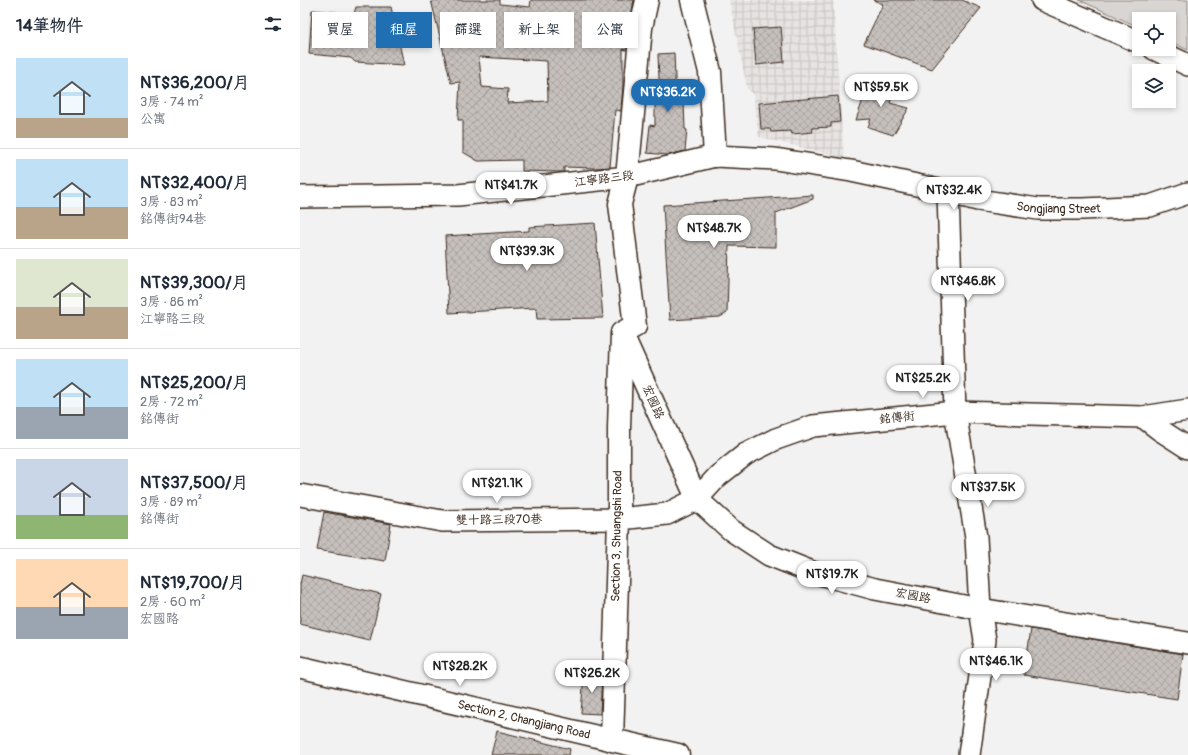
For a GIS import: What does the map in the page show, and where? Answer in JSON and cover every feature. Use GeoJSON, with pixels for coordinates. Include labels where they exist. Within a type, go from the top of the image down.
{"type":"FeatureCollection","features":[{"type":"Feature","properties":{"kind":"street"},"geometry":{"type":"LineString","coordinates":[[622,333],[635,326],[620,204],[627,177],[641,28],[647,0]]}},
{"type":"Feature","properties":{"kind":"street"},"geometry":{"type":"LineString","coordinates":[[692,0],[710,72],[715,156]]}},
{"type":"Feature","properties":{"kind":"street"},"geometry":{"type":"LineString","coordinates":[[1042,0],[1132,39]]}},
{"type":"Feature","properties":{"kind":"street"},"geometry":{"type":"LineString","coordinates":[[1170,56],[1188,64]]}},
{"type":"Feature","properties":{"kind":"street","name":"江寧路三段"},"geometry":{"type":"LineString","coordinates":[[300,197],[458,195],[627,177],[715,156]]}},
{"type":"Feature","properties":{"kind":"street","name":"Songjiang Street"},"geometry":{"type":"LineString","coordinates":[[715,156],[775,159],[851,171],[978,200],[1038,209],[1150,206],[1188,193]]}},
{"type":"Feature","properties":{"kind":"street"},"geometry":{"type":"LineString","coordinates":[[948,193],[955,412],[976,537],[980,609],[986,640],[969,755]]}},
{"type":"Feature","properties":{"kind":"street","name":"宏國路"},"geometry":{"type":"LineString","coordinates":[[622,333],[697,499],[730,530],[769,555],[812,572],[875,589],[980,609],[1188,643]]}},
{"type":"Feature","properties":{"kind":"street","name":"Section 3, Shuangshi Road"},"geometry":{"type":"LineString","coordinates":[[612,740],[619,519],[619,428],[622,333]]}},
{"type":"Feature","properties":{"kind":"street","name":"銘傳街"},"geometry":{"type":"LineString","coordinates":[[697,499],[718,476],[746,454],[776,439],[813,426],[955,412],[1144,417],[1188,410]]}},
{"type":"Feature","properties":{"kind":"street"},"geometry":{"type":"LineString","coordinates":[[1144,417],[1160,430],[1188,448]]}},
{"type":"Feature","properties":{"kind":"street","name":"雙十路三段70巷"},"geometry":{"type":"LineString","coordinates":[[300,495],[442,521],[619,519],[667,514],[697,499]]}},
{"type":"Feature","properties":{"kind":"street","name":"Section 2, Changjiang Road"},"geometry":{"type":"LineString","coordinates":[[300,667],[678,755]]}},
{"type":"Feature","properties":{"kind":"shaded area"},"geometry":{"type":"Polygon","coordinates":[[[729,0],[833,0],[844,158],[759,137],[753,95],[747,88],[729,0]]]}},
{"type":"Feature","properties":{"kind":"shaded area"},"geometry":{"type":"Polygon","coordinates":[[[1079,0],[1188,0],[1188,50],[1176,44],[1176,12],[1132,12],[1132,24],[1079,0]]]}},
{"type":"Feature","properties":{"kind":"building"},"geometry":{"type":"Polygon","coordinates":[[[431,0],[500,0],[500,4],[530,7],[531,0],[634,0],[632,12],[582,12],[582,48],[626,48],[626,50],[623,49],[621,111],[615,110],[610,167],[564,167],[564,172],[522,171],[522,160],[478,161],[463,152],[463,120],[458,120],[460,82],[451,83],[443,48],[496,48],[496,12],[440,12],[440,37],[431,0]],[[479,57],[482,87],[508,89],[507,103],[548,101],[547,61],[479,57]]]}},
{"type":"Feature","properties":{"kind":"building"},"geometry":{"type":"Polygon","coordinates":[[[873,0],[962,0],[981,8],[932,69],[864,44],[883,4],[873,0]]]}},
{"type":"Feature","properties":{"kind":"building"},"geometry":{"type":"Polygon","coordinates":[[[356,7],[391,7],[392,12],[376,12],[376,48],[400,48],[404,65],[355,62],[351,58],[309,54],[312,10],[333,12],[312,12],[312,48],[368,48],[368,12],[355,12],[356,7]]]}},
{"type":"Feature","properties":{"kind":"building"},"geometry":{"type":"Polygon","coordinates":[[[781,27],[784,62],[756,65],[753,29],[781,27]]]}},
{"type":"Feature","properties":{"kind":"building"},"geometry":{"type":"Polygon","coordinates":[[[674,53],[676,102],[684,102],[685,129],[687,130],[685,151],[667,155],[647,153],[650,125],[655,126],[655,103],[660,103],[658,54],[674,53]]]}},
{"type":"Feature","properties":{"kind":"building"},"geometry":{"type":"Polygon","coordinates":[[[870,79],[895,88],[890,103],[909,108],[893,135],[868,127],[871,119],[856,120],[870,79]]]}},
{"type":"Feature","properties":{"kind":"building"},"geometry":{"type":"Polygon","coordinates":[[[838,96],[840,122],[831,123],[831,127],[812,128],[813,132],[792,134],[791,131],[771,132],[770,129],[761,129],[759,103],[838,96]]]}},
{"type":"Feature","properties":{"kind":"building"},"geometry":{"type":"Polygon","coordinates":[[[813,195],[813,199],[776,213],[776,247],[729,246],[727,313],[720,317],[670,320],[663,205],[813,195]]]}},
{"type":"Feature","properties":{"kind":"building"},"geometry":{"type":"Polygon","coordinates":[[[595,223],[603,318],[537,319],[536,308],[449,313],[445,236],[529,231],[529,227],[595,223]]]}},
{"type":"Feature","properties":{"kind":"building"},"geometry":{"type":"Polygon","coordinates":[[[324,512],[391,524],[385,561],[317,550],[324,512]]]}},
{"type":"Feature","properties":{"kind":"building"},"geometry":{"type":"Polygon","coordinates":[[[302,575],[381,594],[370,641],[300,624],[300,584],[302,575]]]}},
{"type":"Feature","properties":{"kind":"building"},"geometry":{"type":"Polygon","coordinates":[[[1031,629],[1183,654],[1177,699],[1024,675],[1031,629]]]}},
{"type":"Feature","properties":{"kind":"building"},"geometry":{"type":"Polygon","coordinates":[[[584,673],[602,675],[600,714],[581,713],[584,673]]]}},
{"type":"Feature","properties":{"kind":"building"},"geometry":{"type":"Polygon","coordinates":[[[497,731],[570,749],[569,755],[491,755],[497,731]]]}}]}
